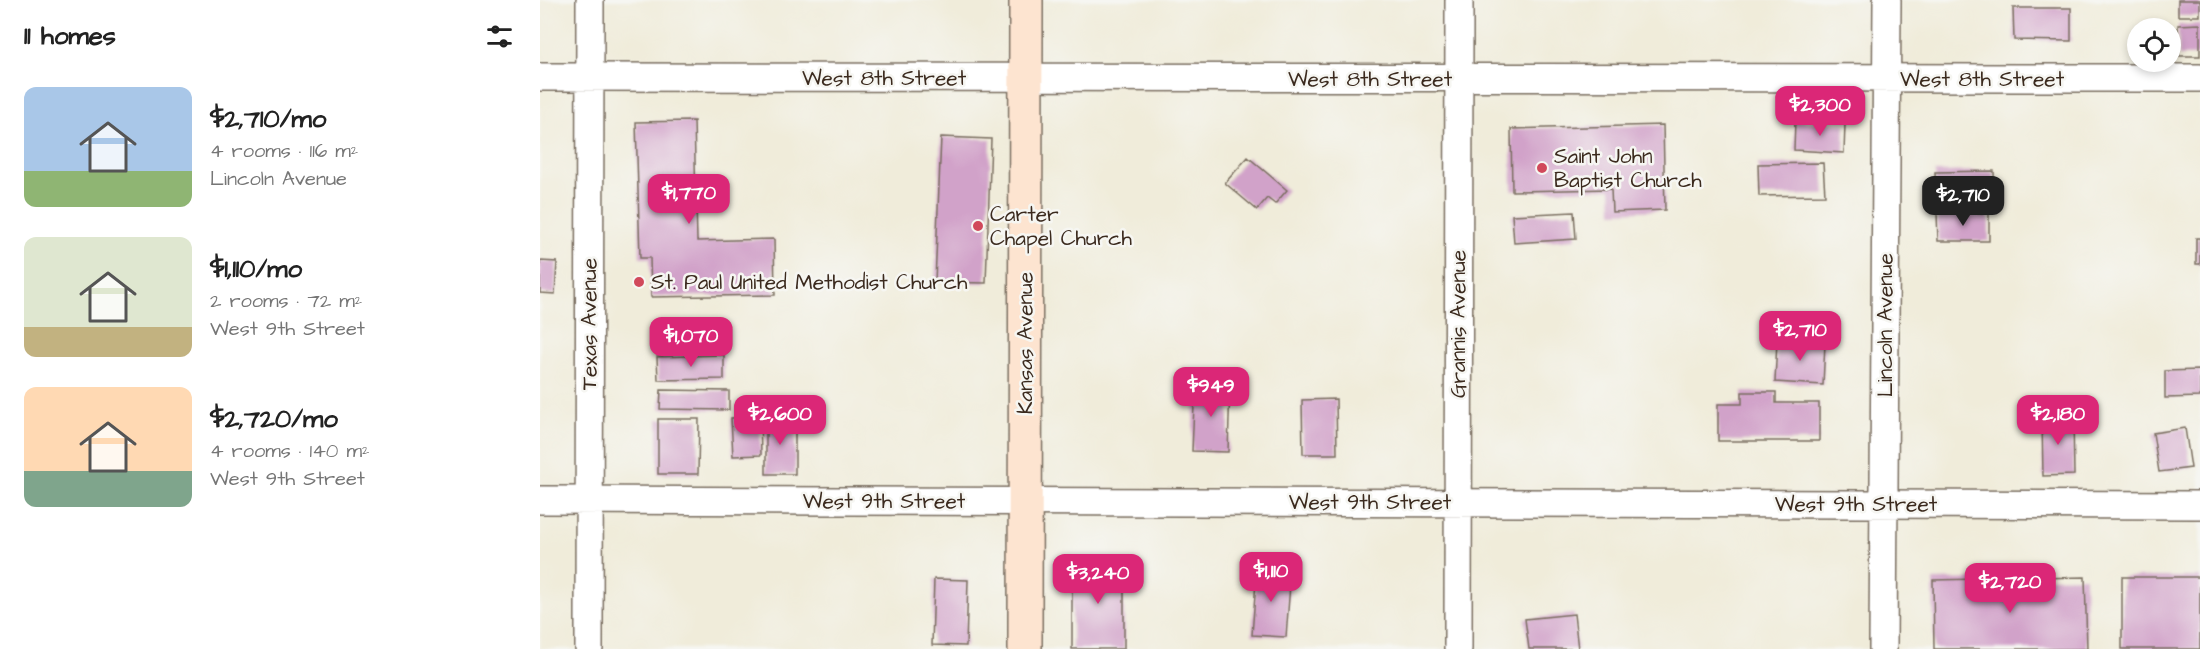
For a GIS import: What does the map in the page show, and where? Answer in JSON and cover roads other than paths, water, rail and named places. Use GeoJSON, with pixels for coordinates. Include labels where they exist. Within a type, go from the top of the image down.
{"type":"FeatureCollection","features":[{"type":"Feature","properties":{"kind":"street","name":"Texas Avenue"},"geometry":{"type":"LineString","coordinates":[[589,649],[590,0]]}},
{"type":"Feature","properties":{"kind":"street","name":"Kansas Avenue"},"geometry":{"type":"LineString","coordinates":[[1025,649],[1026,0]]}},
{"type":"Feature","properties":{"kind":"street","name":"Grannis Avenue"},"geometry":{"type":"LineString","coordinates":[[1458,649],[1459,0]]}},
{"type":"Feature","properties":{"kind":"street","name":"Lincoln Avenue"},"geometry":{"type":"LineString","coordinates":[[1883,649],[1887,0]]}},
{"type":"Feature","properties":{"kind":"street","name":"West 8th Street"},"geometry":{"type":"LineString","coordinates":[[540,77],[1887,80],[2200,78]]}},
{"type":"Feature","properties":{"kind":"street","name":"West 9th Street"},"geometry":{"type":"LineString","coordinates":[[540,500],[2200,505]]}},
{"type":"Feature","properties":{"kind":"place","name":"Saint John Baptist Church"},"geometry":{"type":"Point","coordinates":[1542,168]}},
{"type":"Feature","properties":{"kind":"place","name":"Carter Chapel Church"},"geometry":{"type":"Point","coordinates":[978,226]}},
{"type":"Feature","properties":{"kind":"place","name":"St. Paul United Methodist Church"},"geometry":{"type":"Point","coordinates":[639,282]}}]}
